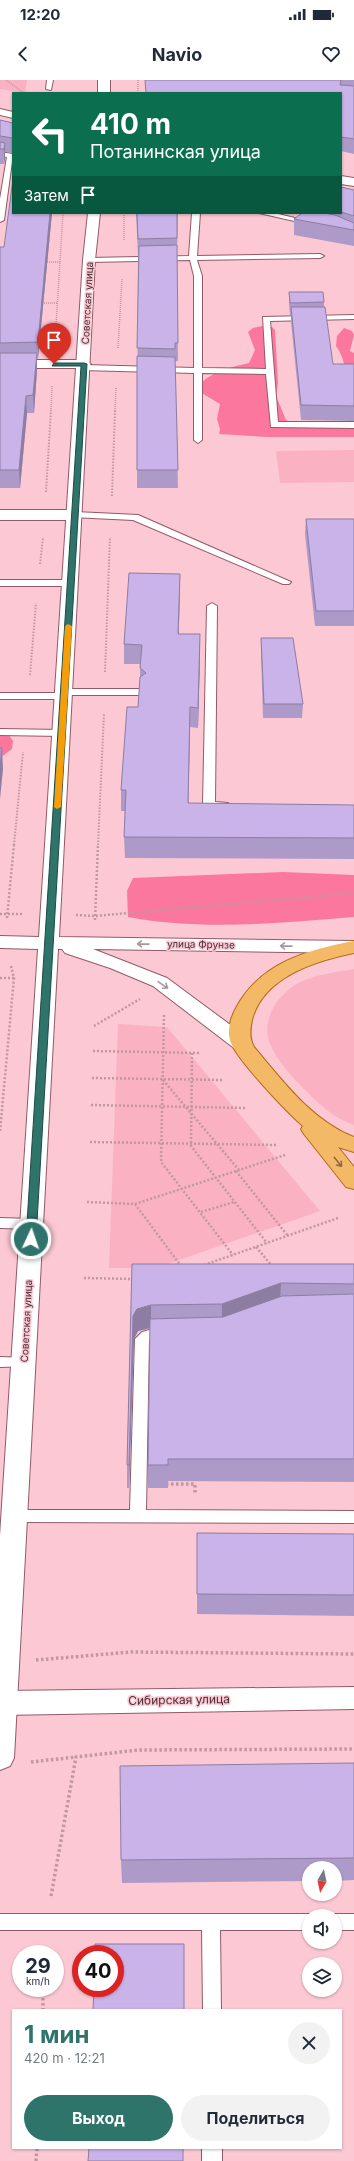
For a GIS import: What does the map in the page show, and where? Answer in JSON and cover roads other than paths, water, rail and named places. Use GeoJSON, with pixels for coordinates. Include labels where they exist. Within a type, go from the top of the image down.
{"type":"FeatureCollection","features":[{"type":"Feature","properties":{"kind":"main road"},"geometry":{"type":"LineString","coordinates":[[354,947],[308,958],[288,967],[271,978],[257,991],[247,1005],[240,1021],[241,1043],[354,1182]]}},
{"type":"Feature","properties":{"kind":"main road"},"geometry":{"type":"LineString","coordinates":[[296,1110],[316,1127],[342,1141],[354,1144]]}},
{"type":"Feature","properties":{"kind":"street"},"geometry":{"type":"LineString","coordinates":[[104,80],[104,92]]}},
{"type":"Feature","properties":{"kind":"street"},"geometry":{"type":"LineString","coordinates":[[0,112],[12,115]]}},
{"type":"Feature","properties":{"kind":"street"},"geometry":{"type":"LineString","coordinates":[[342,180],[354,182]]}},
{"type":"Feature","properties":{"kind":"street","name":"Советская улица"},"geometry":{"type":"LineString","coordinates":[[11,1760],[2,1703],[15,1516],[48,942],[51,915],[84,366],[89,260],[94,214]]}},
{"type":"Feature","properties":{"kind":"street"},"geometry":{"type":"LineString","coordinates":[[0,364],[84,366]]}},
{"type":"Feature","properties":{"kind":"street"},"geometry":{"type":"LineString","coordinates":[[0,515],[75,515]]}},
{"type":"Feature","properties":{"kind":"street","name":"улица Фрунзе"},"geometry":{"type":"LineString","coordinates":[[0,942],[354,947]]}},
{"type":"Feature","properties":{"kind":"street","name":"улица Фрунзе"},"geometry":{"type":"LineString","coordinates":[[48,942],[97,957],[160,982],[241,1043]]}},
{"type":"Feature","properties":{"kind":"street","name":"Сибирская улица"},"geometry":{"type":"LineString","coordinates":[[2,1703],[354,1698]]}},
{"type":"Feature","properties":{"kind":"lane"},"geometry":{"type":"LineString","coordinates":[[49,89],[50,80]]}},
{"type":"Feature","properties":{"kind":"lane"},"geometry":{"type":"LineString","coordinates":[[0,154],[11,156],[0,220]]}},
{"type":"Feature","properties":{"kind":"lane"},"geometry":{"type":"LineString","coordinates":[[196,214],[193,258],[198,276],[198,440]]}},
{"type":"Feature","properties":{"kind":"lane"},"geometry":{"type":"LineString","coordinates":[[268,214],[322,225]]}},
{"type":"Feature","properties":{"kind":"lane"},"geometry":{"type":"LineString","coordinates":[[89,260],[320,256]]}},
{"type":"Feature","properties":{"kind":"lane"},"geometry":{"type":"LineString","coordinates":[[354,317],[266,319],[274,425],[354,425]]}},
{"type":"Feature","properties":{"kind":"lane"},"geometry":{"type":"LineString","coordinates":[[84,366],[197,371],[270,372]]}},
{"type":"Feature","properties":{"kind":"lane"},"geometry":{"type":"LineString","coordinates":[[75,515],[135,517],[286,582]]}},
{"type":"Feature","properties":{"kind":"lane"},"geometry":{"type":"LineString","coordinates":[[0,583],[71,583]]}},
{"type":"Feature","properties":{"kind":"lane"},"geometry":{"type":"LineString","coordinates":[[212,606],[212,692],[209,805],[232,806]]}},
{"type":"Feature","properties":{"kind":"lane"},"geometry":{"type":"LineString","coordinates":[[0,696],[140,692]]}},
{"type":"Feature","properties":{"kind":"lane"},"geometry":{"type":"LineString","coordinates":[[199,692],[212,692]]}},
{"type":"Feature","properties":{"kind":"lane"},"geometry":{"type":"LineString","coordinates":[[0,732],[62,733]]}},
{"type":"Feature","properties":{"kind":"lane"},"geometry":{"type":"LineString","coordinates":[[0,1223],[32,1224]]}},
{"type":"Feature","properties":{"kind":"lane"},"geometry":{"type":"LineString","coordinates":[[138,1516],[142,1339],[144,1336],[151,1334],[182,1334]]}},
{"type":"Feature","properties":{"kind":"lane"},"geometry":{"type":"LineString","coordinates":[[0,1362],[24,1362]]}},
{"type":"Feature","properties":{"kind":"lane"},"geometry":{"type":"LineString","coordinates":[[15,1516],[354,1517]]}},
{"type":"Feature","properties":{"kind":"lane"},"geometry":{"type":"LineString","coordinates":[[0,1922],[302,1922]]}},
{"type":"Feature","properties":{"kind":"lane"},"geometry":{"type":"LineString","coordinates":[[212,1922],[212,2009]]}},
{"type":"Feature","properties":{"kind":"lane"},"geometry":{"type":"LineString","coordinates":[[342,1922],[354,1922]]}},
{"type":"Feature","properties":{"kind":"lane"},"geometry":{"type":"LineString","coordinates":[[212,2149],[212,2161]]}}]}
